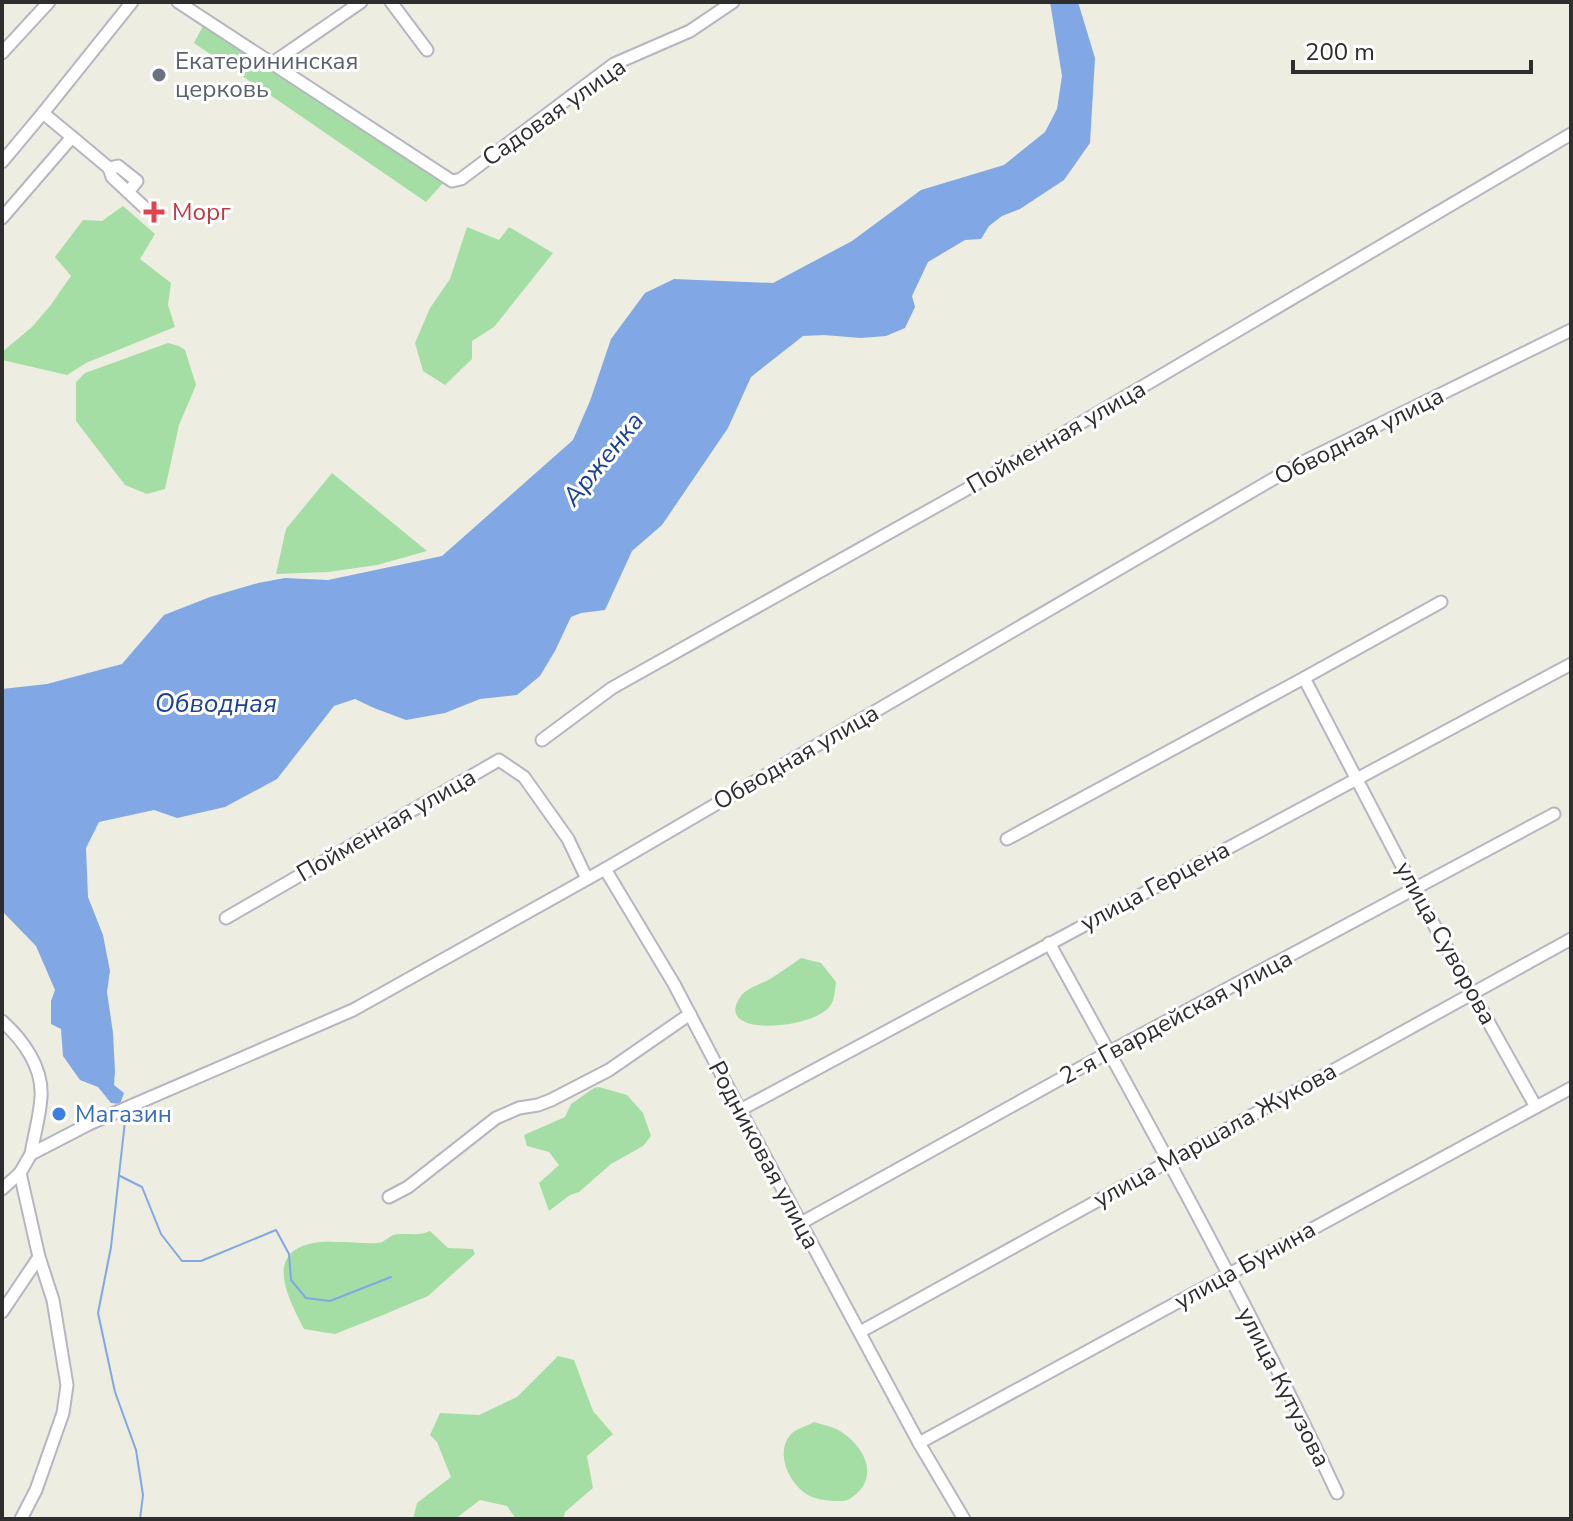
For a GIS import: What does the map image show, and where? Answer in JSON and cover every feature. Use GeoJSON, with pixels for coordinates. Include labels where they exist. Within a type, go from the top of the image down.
{"type":"FeatureCollection","features":[{"type":"Feature","properties":{"kind":"street"},"geometry":{"type":"LineString","coordinates":[[2,53],[49,2]]}},
{"type":"Feature","properties":{"kind":"street"},"geometry":{"type":"LineString","coordinates":[[2,162],[132,2]]}},
{"type":"Feature","properties":{"kind":"street"},"geometry":{"type":"LineString","coordinates":[[178,2],[271,64],[361,2]]}},
{"type":"Feature","properties":{"kind":"street"},"geometry":{"type":"LineString","coordinates":[[391,2],[427,50]]}},
{"type":"Feature","properties":{"kind":"street","name":"Садовая улица"},"geometry":{"type":"LineString","coordinates":[[271,64],[452,181],[461,179],[614,64],[690,31],[733,2]]}},
{"type":"Feature","properties":{"kind":"street"},"geometry":{"type":"LineString","coordinates":[[43,113],[109,168],[112,177],[144,207]]}},
{"type":"Feature","properties":{"kind":"street","name":"Пойменная улица"},"geometry":{"type":"LineString","coordinates":[[542,740],[612,688],[1001,470],[1571,134]]}},
{"type":"Feature","properties":{"kind":"street"},"geometry":{"type":"LineString","coordinates":[[2,218],[72,137]]}},
{"type":"Feature","properties":{"kind":"street","name":"Обводная улица"},"geometry":{"type":"LineString","coordinates":[[31,1154],[89,1124],[353,1010],[605,869],[1297,465],[1571,330]]}},
{"type":"Feature","properties":{"kind":"street"},"geometry":{"type":"LineString","coordinates":[[1007,839],[1441,602]]}},
{"type":"Feature","properties":{"kind":"street","name":"улица Герцена"},"geometry":{"type":"LineString","coordinates":[[740,1110],[1571,664]]}},
{"type":"Feature","properties":{"kind":"street","name":"улица Суворова"},"geometry":{"type":"LineString","coordinates":[[1304,678],[1414,889],[1536,1107]]}},
{"type":"Feature","properties":{"kind":"street","name":"Пойменная улица"},"geometry":{"type":"LineString","coordinates":[[226,918],[499,760],[524,777],[568,839],[587,879]]}},
{"type":"Feature","properties":{"kind":"street","name":"2-я Гвардейская улица"},"geometry":{"type":"LineString","coordinates":[[801,1223],[1109,1052],[1554,814]]}},
{"type":"Feature","properties":{"kind":"street","name":"Родниковая улица"},"geometry":{"type":"LineString","coordinates":[[605,869],[674,984],[919,1443],[964,1519]]}},
{"type":"Feature","properties":{"kind":"street","name":"улица Маршала Жукова"},"geometry":{"type":"LineString","coordinates":[[860,1332],[1571,939]]}},
{"type":"Feature","properties":{"kind":"street","name":"улица Кутузова"},"geometry":{"type":"LineString","coordinates":[[1049,943],[1169,1161],[1337,1493]]}},
{"type":"Feature","properties":{"kind":"street"},"geometry":{"type":"LineString","coordinates":[[389,1197],[408,1187],[496,1118],[551,1100],[609,1070],[690,1014]]}},
{"type":"Feature","properties":{"kind":"street"},"geometry":{"type":"LineString","coordinates":[[2,1021],[18,1036],[36,1065],[42,1095],[31,1154],[20,1173],[2,1189]]}},
{"type":"Feature","properties":{"kind":"street","name":"улица Бунина"},"geometry":{"type":"LineString","coordinates":[[919,1443],[1571,1088]]}},
{"type":"Feature","properties":{"kind":"street"},"geometry":{"type":"LineString","coordinates":[[20,1173],[39,1257],[53,1300],[67,1385],[63,1413],[36,1490],[21,1519]]}},
{"type":"Feature","properties":{"kind":"street"},"geometry":{"type":"LineString","coordinates":[[2,1312],[39,1257]]}},
{"type":"Feature","properties":{"kind":"green space"},"geometry":{"type":"Polygon","coordinates":[[[203,26],[444,182],[426,202],[194,43],[203,26]]]}},
{"type":"Feature","properties":{"kind":"green space"},"geometry":{"type":"Polygon","coordinates":[[[123,206],[155,234],[140,259],[171,283],[168,305],[175,327],[86,363],[67,375],[2,360],[2,352],[32,327],[71,276],[55,257],[83,220],[102,221],[123,206]]]}},
{"type":"Feature","properties":{"kind":"green space"},"geometry":{"type":"Polygon","coordinates":[[[467,227],[499,240],[509,227],[553,253],[494,327],[472,341],[472,359],[445,385],[423,371],[415,343],[430,308],[450,279],[467,227]]]}},
{"type":"Feature","properties":{"kind":"green space"},"geometry":{"type":"Polygon","coordinates":[[[168,343],[185,350],[196,385],[179,425],[165,489],[147,494],[125,485],[76,421],[76,382],[85,373],[168,343]]]}},
{"type":"Feature","properties":{"kind":"green space"},"geometry":{"type":"Polygon","coordinates":[[[332,473],[427,551],[377,565],[328,572],[276,574],[286,529],[332,473]]]}},
{"type":"Feature","properties":{"kind":"green space"},"geometry":{"type":"Polygon","coordinates":[[[801,958],[821,963],[836,982],[830,1006],[821,1014],[788,1024],[770,1026],[741,1020],[735,1011],[742,995],[801,958]]]}},
{"type":"Feature","properties":{"kind":"green space"},"geometry":{"type":"Polygon","coordinates":[[[599,1087],[627,1095],[643,1113],[651,1136],[643,1146],[611,1164],[579,1192],[549,1211],[539,1183],[559,1165],[549,1152],[527,1146],[524,1135],[565,1117],[571,1104],[599,1087]]]}},
{"type":"Feature","properties":{"kind":"green space"},"geometry":{"type":"Polygon","coordinates":[[[430,1231],[448,1248],[473,1249],[475,1254],[428,1296],[335,1334],[304,1329],[284,1278],[288,1256],[298,1248],[321,1242],[378,1243],[393,1235],[430,1231]]]}},
{"type":"Feature","properties":{"kind":"green space"},"geometry":{"type":"Polygon","coordinates":[[[558,1356],[574,1360],[593,1411],[613,1434],[587,1456],[593,1488],[565,1512],[563,1519],[516,1519],[507,1506],[480,1500],[455,1519],[413,1519],[417,1503],[451,1477],[437,1442],[430,1435],[440,1413],[479,1415],[517,1397],[558,1356]]]}},
{"type":"Feature","properties":{"kind":"green space"},"geometry":{"type":"Polygon","coordinates":[[[814,1422],[840,1431],[858,1447],[863,1456],[867,1473],[865,1482],[847,1500],[822,1500],[807,1494],[792,1480],[787,1470],[784,1461],[786,1441],[794,1431],[814,1422]]]}},
{"type":"Feature","properties":{"kind":"water","name":"Обводная"},"geometry":{"type":"Polygon","coordinates":[[[1050,2],[1078,2],[1095,58],[1090,143],[1064,180],[1020,209],[1002,216],[989,226],[981,239],[965,240],[928,262],[912,296],[915,307],[905,328],[886,336],[861,338],[803,336],[751,377],[728,428],[662,525],[632,551],[605,610],[571,617],[540,676],[517,695],[480,699],[445,713],[406,720],[355,699],[334,706],[277,779],[225,807],[177,818],[154,810],[99,822],[86,848],[88,897],[103,935],[110,971],[107,992],[113,1033],[114,1085],[124,1093],[120,1104],[111,1103],[98,1087],[80,1080],[63,1056],[61,1029],[51,1024],[51,1001],[55,990],[36,946],[2,911],[2,689],[47,684],[122,664],[164,615],[210,597],[285,578],[328,580],[442,556],[573,440],[611,339],[645,293],[674,279],[773,283],[852,241],[921,190],[1004,165],[1045,132],[1057,109],[1062,76],[1050,2]]]}},
{"type":"Feature","properties":{"kind":"waterway"},"geometry":{"type":"LineString","coordinates":[[123,1113],[125,1121],[111,1247],[98,1313],[115,1392],[136,1450],[143,1495],[140,1519]]}},
{"type":"Feature","properties":{"kind":"waterway"},"geometry":{"type":"LineString","coordinates":[[120,1176],[142,1187],[161,1234],[182,1261],[201,1261],[276,1230],[289,1254],[291,1280],[306,1298],[330,1301],[391,1277]]}},
{"type":"Feature","properties":{"kind":"place","name":"Екатерининская церковь"},"geometry":{"type":"Point","coordinates":[159,75]}},
{"type":"Feature","properties":{"kind":"place","name":"Морг"},"geometry":{"type":"Point","coordinates":[154,212]}},
{"type":"Feature","properties":{"kind":"place","name":"Магазин"},"geometry":{"type":"Point","coordinates":[59,1114]}},
{"type":"Feature","properties":{"kind":"water label","name":"Арженка"},"geometry":{"type":"Point","coordinates":[603,459]}}]}
